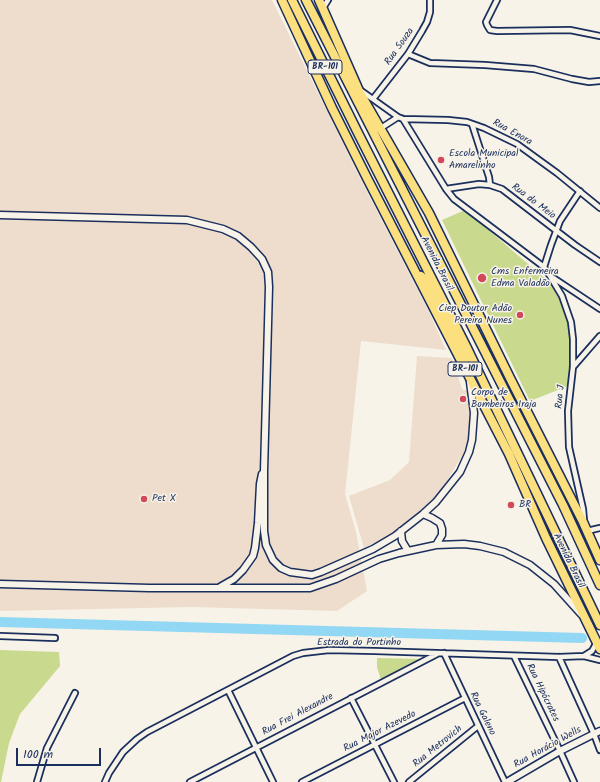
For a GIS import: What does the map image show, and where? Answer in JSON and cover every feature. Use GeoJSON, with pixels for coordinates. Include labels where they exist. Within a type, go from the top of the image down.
{"type":"FeatureCollection","features":[{"type":"Feature","properties":{"kind":"highway","name":"Avenida Brasil"},"geometry":{"type":"LineString","coordinates":[[275,0],[294,38],[305,51]]}},
{"type":"Feature","properties":{"kind":"highway","name":"Avenida Brasil"},"geometry":{"type":"LineString","coordinates":[[282,0],[328,99],[509,454],[546,538],[598,646]]}},
{"type":"Feature","properties":{"kind":"highway"},"geometry":{"type":"LineString","coordinates":[[287,0],[318,72],[322,86]]}},
{"type":"Feature","properties":{"kind":"highway","name":"Avenida Brasil"},"geometry":{"type":"LineString","coordinates":[[292,0],[491,396],[600,625]]}},
{"type":"Feature","properties":{"kind":"highway","name":"Avenida Brasil"},"geometry":{"type":"LineString","coordinates":[[306,0],[563,505],[600,585]]}},
{"type":"Feature","properties":{"kind":"highway","name":"Avenida Brasil"},"geometry":{"type":"LineString","coordinates":[[318,0],[323,8],[358,88],[429,214],[583,522],[600,560]]}},
{"type":"Feature","properties":{"kind":"highway"},"geometry":{"type":"LineString","coordinates":[[410,262],[428,284],[458,343],[491,396]]}},
{"type":"Feature","properties":{"kind":"street"},"geometry":{"type":"LineString","coordinates":[[323,8],[328,0]]}},
{"type":"Feature","properties":{"kind":"street","name":"Rua Souza"},"geometry":{"type":"LineString","coordinates":[[374,99],[408,54],[427,22],[430,12],[430,0]]}},
{"type":"Feature","properties":{"kind":"street"},"geometry":{"type":"LineString","coordinates":[[497,0],[486,22],[490,30],[570,30],[600,36]]}},
{"type":"Feature","properties":{"kind":"street"},"geometry":{"type":"LineString","coordinates":[[408,54],[430,63],[534,69],[589,82],[600,81]]}},
{"type":"Feature","properties":{"kind":"street"},"geometry":{"type":"LineString","coordinates":[[358,88],[400,118],[381,128]]}},
{"type":"Feature","properties":{"kind":"street","name":"Rua Enora"},"geometry":{"type":"LineString","coordinates":[[400,118],[461,121],[484,128],[517,144],[580,191],[600,208]]}},
{"type":"Feature","properties":{"kind":"street","name":"Rua J"},"geometry":{"type":"LineString","coordinates":[[400,118],[446,189],[459,204],[544,267],[562,296],[571,322],[573,339],[573,367],[568,406],[569,447],[583,509],[583,522]]}},
{"type":"Feature","properties":{"kind":"street"},"geometry":{"type":"LineString","coordinates":[[472,124],[488,172],[490,185]]}},
{"type":"Feature","properties":{"kind":"street","name":"Rua do Meio"},"geometry":{"type":"LineString","coordinates":[[446,189],[468,185],[490,185],[507,192],[600,262]]}},
{"type":"Feature","properties":{"kind":"street"},"geometry":{"type":"LineString","coordinates":[[544,267],[560,221],[580,191]]}},
{"type":"Feature","properties":{"kind":"street"},"geometry":{"type":"LineString","coordinates":[[0,215],[187,220],[223,229],[238,236],[262,258],[268,272],[270,287],[264,471],[264,531],[266,545],[273,560],[281,568],[290,572],[312,575],[332,568],[373,549],[401,531],[436,502],[456,476],[469,452],[474,428],[474,413],[470,379]]}},
{"type":"Feature","properties":{"kind":"street","name":"Rua J"},"geometry":{"type":"LineString","coordinates":[[550,276],[600,309]]}},
{"type":"Feature","properties":{"kind":"street"},"geometry":{"type":"LineString","coordinates":[[573,367],[600,336]]}},
{"type":"Feature","properties":{"kind":"street"},"geometry":{"type":"LineString","coordinates":[[219,588],[234,579],[243,570],[253,556],[258,523],[260,478],[264,471]]}},
{"type":"Feature","properties":{"kind":"street"},"geometry":{"type":"LineString","coordinates":[[423,514],[440,523],[442,535],[436,545]]}},
{"type":"Feature","properties":{"kind":"street"},"geometry":{"type":"LineString","coordinates":[[587,531],[600,528]]}},
{"type":"Feature","properties":{"kind":"street"},"geometry":{"type":"LineString","coordinates":[[401,531],[402,541],[408,551]]}},
{"type":"Feature","properties":{"kind":"street"},"geometry":{"type":"LineString","coordinates":[[0,584],[149,588],[310,588],[336,579],[379,559],[436,545],[458,544],[480,546],[504,552],[530,565],[554,584],[587,622]]}},
{"type":"Feature","properties":{"kind":"street"},"geometry":{"type":"LineString","coordinates":[[0,636],[55,638]]}},
{"type":"Feature","properties":{"kind":"street"},"geometry":{"type":"LineString","coordinates":[[584,656],[598,646]]}},
{"type":"Feature","properties":{"kind":"street","name":"Estrada do Portinho"},"geometry":{"type":"LineString","coordinates":[[106,782],[109,773],[123,752],[147,732],[293,656],[303,653],[329,650],[415,652],[514,656],[584,656],[600,660]]}},
{"type":"Feature","properties":{"kind":"street"},"geometry":{"type":"LineString","coordinates":[[415,652],[417,656],[415,665]]}},
{"type":"Feature","properties":{"kind":"street","name":"Rua Frei Alexandre"},"geometry":{"type":"LineString","coordinates":[[190,782],[415,665],[441,653]]}},
{"type":"Feature","properties":{"kind":"street","name":"Rua Galeno"},"geometry":{"type":"LineString","coordinates":[[441,653],[506,782]]}},
{"type":"Feature","properties":{"kind":"street","name":"Rua Hipócrates"},"geometry":{"type":"LineString","coordinates":[[514,656],[574,782]]}},
{"type":"Feature","properties":{"kind":"street"},"geometry":{"type":"LineString","coordinates":[[559,657],[597,733],[600,750]]}},
{"type":"Feature","properties":{"kind":"street"},"geometry":{"type":"LineString","coordinates":[[228,690],[273,782]]}},
{"type":"Feature","properties":{"kind":"street"},"geometry":{"type":"LineString","coordinates":[[37,782],[47,748],[75,693]]}},
{"type":"Feature","properties":{"kind":"street"},"geometry":{"type":"LineString","coordinates":[[351,698],[394,782]]}},
{"type":"Feature","properties":{"kind":"street","name":"Rua Major Azevedo"},"geometry":{"type":"LineString","coordinates":[[302,782],[465,698]]}},
{"type":"Feature","properties":{"kind":"street","name":"Rua Metrovich"},"geometry":{"type":"LineString","coordinates":[[408,782],[478,726]]}},
{"type":"Feature","properties":{"kind":"street","name":"Rua Horácio Wells"},"geometry":{"type":"LineString","coordinates":[[506,782],[560,751],[597,733]]}},
{"type":"Feature","properties":{"kind":"shaded area"},"geometry":{"type":"Polygon","coordinates":[[[0,0],[272,0],[365,188],[430,314],[446,350],[361,341],[345,494],[356,532],[367,591],[337,611],[191,607],[0,611],[0,0]]]}},
{"type":"Feature","properties":{"kind":"shaded area"},"geometry":{"type":"Polygon","coordinates":[[[417,356],[452,358],[462,389],[470,392],[472,427],[468,443],[433,504],[408,524],[364,548],[349,496],[390,480],[409,462],[417,356]]]}},
{"type":"Feature","properties":{"kind":"green space"},"geometry":{"type":"Polygon","coordinates":[[[465,210],[548,281],[558,296],[569,326],[570,362],[568,386],[530,401],[442,220],[465,210]]]}},
{"type":"Feature","properties":{"kind":"green space"},"geometry":{"type":"Polygon","coordinates":[[[0,650],[59,652],[60,666],[20,714],[9,743],[1,782],[0,782],[0,650]]]}},
{"type":"Feature","properties":{"kind":"green space"},"geometry":{"type":"Polygon","coordinates":[[[377,658],[425,659],[381,680],[377,667],[377,658]]]}},
{"type":"Feature","properties":{"kind":"waterway"},"geometry":{"type":"LineString","coordinates":[[0,622],[582,638]]}},
{"type":"Feature","properties":{"kind":"place","name":"Escola Municipal Amarelinho"},"geometry":{"type":"Point","coordinates":[441,160]}},
{"type":"Feature","properties":{"kind":"place","name":"Cms Enfermeira Edma Valadão"},"geometry":{"type":"Point","coordinates":[482,278]}},
{"type":"Feature","properties":{"kind":"place","name":"Ciep Doutor Adão Pereira Nunes"},"geometry":{"type":"Point","coordinates":[520,315]}},
{"type":"Feature","properties":{"kind":"place","name":"Corpo de Bombeiros Iraja"},"geometry":{"type":"Point","coordinates":[463,399]}},
{"type":"Feature","properties":{"kind":"place","name":"Pet X"},"geometry":{"type":"Point","coordinates":[144,499]}},
{"type":"Feature","properties":{"kind":"place","name":"BR"},"geometry":{"type":"Point","coordinates":[511,505]}}]}
